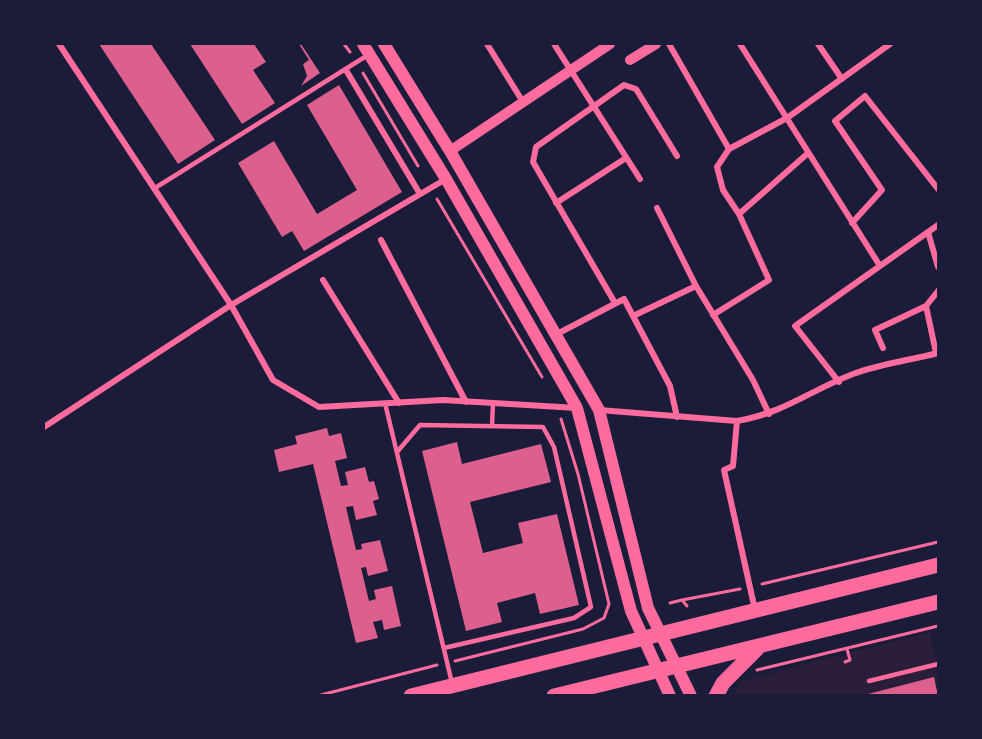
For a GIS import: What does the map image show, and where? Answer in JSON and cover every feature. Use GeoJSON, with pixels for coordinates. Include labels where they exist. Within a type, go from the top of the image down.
{"type":"FeatureCollection","features":[{"type":"Feature","properties":{"kind":"main road"},"geometry":{"type":"LineString","coordinates":[[384,44],[450,151],[599,410],[648,608],[691,696]]}},
{"type":"Feature","properties":{"kind":"main road"},"geometry":{"type":"LineString","coordinates":[[367,49],[446,179],[577,408],[631,611],[670,696]]}},
{"type":"Feature","properties":{"kind":"main road"},"geometry":{"type":"LineString","coordinates":[[411,696],[939,565]]}},
{"type":"Feature","properties":{"kind":"main road"},"geometry":{"type":"LineString","coordinates":[[554,696],[939,602]]}},
{"type":"Feature","properties":{"kind":"main road"},"geometry":{"type":"LineString","coordinates":[[716,696],[723,683],[759,647]]}},
{"type":"Feature","properties":{"kind":"street"},"geometry":{"type":"LineString","coordinates":[[59,44],[231,305],[273,380],[319,407],[442,400],[577,408]]}},
{"type":"Feature","properties":{"kind":"street"},"geometry":{"type":"LineString","coordinates":[[487,44],[523,102]]}},
{"type":"Feature","properties":{"kind":"street"},"geometry":{"type":"LineString","coordinates":[[554,44],[640,179]]}},
{"type":"Feature","properties":{"kind":"street"},"geometry":{"type":"LineString","coordinates":[[450,151],[609,44]]}},
{"type":"Feature","properties":{"kind":"street"},"geometry":{"type":"LineString","coordinates":[[630,60],[656,44]]}},
{"type":"Feature","properties":{"kind":"street"},"geometry":{"type":"LineString","coordinates":[[669,44],[729,149]]}},
{"type":"Feature","properties":{"kind":"street"},"geometry":{"type":"LineString","coordinates":[[740,44],[807,154],[880,266]]}},
{"type":"Feature","properties":{"kind":"street"},"geometry":{"type":"LineString","coordinates":[[818,44],[842,79]]}},
{"type":"Feature","properties":{"kind":"street"},"geometry":{"type":"LineString","coordinates":[[713,315],[769,280],[739,214],[723,190],[717,167],[729,149],[787,118],[890,44]]}},
{"type":"Feature","properties":{"kind":"street"},"geometry":{"type":"LineString","coordinates":[[345,70],[420,194]]}},
{"type":"Feature","properties":{"kind":"street"},"geometry":{"type":"LineString","coordinates":[[615,303],[533,162],[536,147],[624,85],[636,89],[677,156]]}},
{"type":"Feature","properties":{"kind":"street"},"geometry":{"type":"LineString","coordinates":[[852,223],[882,190],[835,121],[865,96],[939,189]]}},
{"type":"Feature","properties":{"kind":"street"},"geometry":{"type":"LineString","coordinates":[[739,214],[807,154]]}},
{"type":"Feature","properties":{"kind":"street"},"geometry":{"type":"LineString","coordinates":[[556,203],[626,158]]}},
{"type":"Feature","properties":{"kind":"street"},"geometry":{"type":"LineString","coordinates":[[44,426],[231,305],[446,179]]}},
{"type":"Feature","properties":{"kind":"street"},"geometry":{"type":"LineString","coordinates":[[657,208],[696,286],[753,380],[769,414]]}},
{"type":"Feature","properties":{"kind":"street"},"geometry":{"type":"LineString","coordinates":[[839,382],[795,326],[939,225]]}},
{"type":"Feature","properties":{"kind":"street"},"geometry":{"type":"LineString","coordinates":[[928,232],[939,267]]}},
{"type":"Feature","properties":{"kind":"street"},"geometry":{"type":"LineString","coordinates":[[381,240],[465,402]]}},
{"type":"Feature","properties":{"kind":"street"},"geometry":{"type":"LineString","coordinates":[[323,280],[399,403]]}},
{"type":"Feature","properties":{"kind":"street"},"geometry":{"type":"LineString","coordinates":[[633,316],[696,286]]}},
{"type":"Feature","properties":{"kind":"street"},"geometry":{"type":"LineString","coordinates":[[883,348],[875,330],[926,306],[939,291]]}},
{"type":"Feature","properties":{"kind":"street"},"geometry":{"type":"LineString","coordinates":[[557,334],[624,299],[670,386],[677,417]]}},
{"type":"Feature","properties":{"kind":"street"},"geometry":{"type":"LineString","coordinates":[[599,410],[737,421],[769,414],[853,374],[937,353],[926,306]]}},
{"type":"Feature","properties":{"kind":"street"},"geometry":{"type":"LineString","coordinates":[[737,421],[733,466],[724,470],[755,611]]}},
{"type":"Feature","properties":{"kind":"lane"},"geometry":{"type":"LineString","coordinates":[[155,188],[345,70],[367,49]]}},
{"type":"Feature","properties":{"kind":"lane"},"geometry":{"type":"LineString","coordinates":[[385,403],[453,685]]}},
{"type":"Feature","properties":{"kind":"lane"},"geometry":{"type":"LineString","coordinates":[[492,426],[493,403]]}},
{"type":"Feature","properties":{"kind":"lane"},"geometry":{"type":"LineString","coordinates":[[397,452],[420,425],[543,427],[554,447],[591,607],[574,618],[444,648]]}},
{"type":"Feature","properties":{"kind":"lane"},"geometry":{"type":"LineString","coordinates":[[869,681],[939,664]]}},
{"type":"Feature","properties":{"kind":"path"},"geometry":{"type":"LineString","coordinates":[[344,44],[350,52]]}},
{"type":"Feature","properties":{"kind":"path"},"geometry":{"type":"LineString","coordinates":[[363,73],[422,173]]}},
{"type":"Feature","properties":{"kind":"path"},"geometry":{"type":"LineString","coordinates":[[437,199],[535,368],[547,383]]}},
{"type":"Feature","properties":{"kind":"path"},"geometry":{"type":"LineString","coordinates":[[317,696],[583,629],[604,618],[609,604],[578,474],[561,419]]}},
{"type":"Feature","properties":{"kind":"path"},"geometry":{"type":"LineString","coordinates":[[762,584],[939,542]]}},
{"type":"Feature","properties":{"kind":"path"},"geometry":{"type":"LineString","coordinates":[[669,603],[740,589]]}},
{"type":"Feature","properties":{"kind":"path"},"geometry":{"type":"LineString","coordinates":[[682,600],[687,606]]}},
{"type":"Feature","properties":{"kind":"path"},"geometry":{"type":"LineString","coordinates":[[752,671],[938,626]]}},
{"type":"Feature","properties":{"kind":"path"},"geometry":{"type":"LineString","coordinates":[[845,662],[850,660],[848,649]]}},
{"type":"Feature","properties":{"kind":"shaded area"},"geometry":{"type":"Polygon","coordinates":[[[930,632],[938,668],[938,695],[733,696],[741,681],[930,632]]]}},
{"type":"Feature","properties":{"kind":"building"},"geometry":{"type":"Polygon","coordinates":[[[99,44],[151,44],[215,140],[178,164],[99,44]]]}},
{"type":"Feature","properties":{"kind":"building"},"geometry":{"type":"Polygon","coordinates":[[[190,44],[254,44],[266,62],[253,70],[275,103],[242,124],[190,44]]]}},
{"type":"Feature","properties":{"kind":"building"},"geometry":{"type":"Polygon","coordinates":[[[299,44],[320,73],[301,86],[307,76],[303,64],[309,60],[299,44]]]}},
{"type":"Feature","properties":{"kind":"building"},"geometry":{"type":"Polygon","coordinates":[[[339,85],[402,192],[304,251],[292,231],[282,237],[238,163],[274,141],[317,214],[357,190],[307,105],[339,85]]]}},
{"type":"Feature","properties":{"kind":"building"},"geometry":{"type":"Polygon","coordinates":[[[327,428],[329,436],[341,433],[347,458],[335,461],[341,486],[348,485],[345,472],[365,467],[369,482],[374,481],[379,499],[373,501],[377,515],[356,520],[353,506],[346,507],[356,550],[362,549],[361,544],[380,540],[388,571],[368,576],[366,567],[361,568],[369,601],[376,599],[374,590],[392,586],[401,626],[384,630],[382,620],[373,622],[378,638],[356,643],[313,464],[279,472],[274,450],[297,444],[295,436],[327,428]]]}},
{"type":"Feature","properties":{"kind":"building"},"geometry":{"type":"Polygon","coordinates":[[[457,442],[462,464],[541,444],[551,482],[470,502],[483,553],[523,543],[518,523],[557,514],[579,605],[540,614],[535,593],[497,603],[502,622],[466,631],[422,451],[457,442]]]}},
{"type":"Feature","properties":{"kind":"building"},"geometry":{"type":"Polygon","coordinates":[[[934,677],[938,696],[864,696],[864,695],[934,677]]]}}]}
